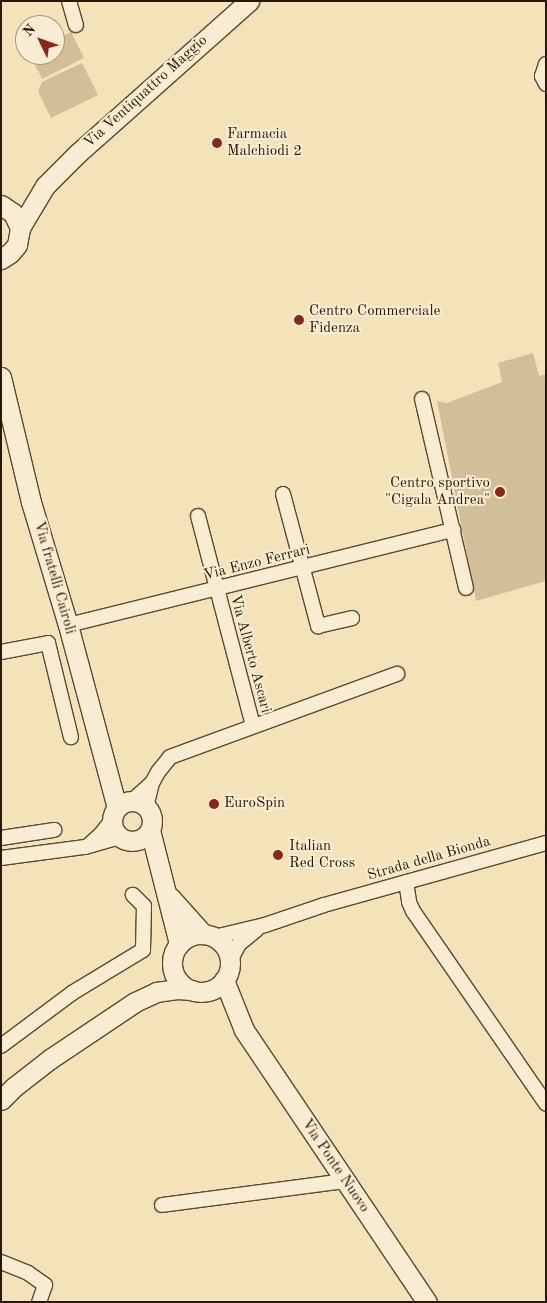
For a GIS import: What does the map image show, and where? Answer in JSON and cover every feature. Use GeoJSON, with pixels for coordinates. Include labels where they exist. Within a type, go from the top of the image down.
{"type":"FeatureCollection","features":[{"type":"Feature","properties":{"kind":"street"},"geometry":{"type":"LineString","coordinates":[[69,1],[76,25]]}},
{"type":"Feature","properties":{"kind":"street","name":"Via Ventiquattro Maggio"},"geometry":{"type":"LineString","coordinates":[[4,258],[17,245],[20,228],[45,186],[85,147],[249,1]]}},
{"type":"Feature","properties":{"kind":"street"},"geometry":{"type":"LineString","coordinates":[[546,64],[542,76],[546,84]]}},
{"type":"Feature","properties":{"kind":"street","name":"Via Ventiquattro Maggio"},"geometry":{"type":"LineString","coordinates":[[20,228],[18,220],[4,206],[45,186]]}},
{"type":"Feature","properties":{"kind":"street","name":"Via fratelli Cairoli"},"geometry":{"type":"LineString","coordinates":[[1,377],[31,502],[68,626],[94,728],[109,778],[128,807]]}},
{"type":"Feature","properties":{"kind":"street"},"geometry":{"type":"LineString","coordinates":[[422,399],[466,588]]}},
{"type":"Feature","properties":{"kind":"street"},"geometry":{"type":"LineString","coordinates":[[283,494],[301,569],[318,626],[352,618]]}},
{"type":"Feature","properties":{"kind":"street","name":"Via Alberto Ascari"},"geometry":{"type":"LineString","coordinates":[[198,516],[252,726]]}},
{"type":"Feature","properties":{"kind":"street","name":"Via Enzo Ferrari"},"geometry":{"type":"LineString","coordinates":[[68,626],[453,530]]}},
{"type":"Feature","properties":{"kind":"street"},"geometry":{"type":"LineString","coordinates":[[1,652],[48,643],[71,737]]}},
{"type":"Feature","properties":{"kind":"street"},"geometry":{"type":"LineString","coordinates":[[85,847],[101,834],[152,783],[170,757],[397,674]]}},
{"type":"Feature","properties":{"kind":"street"},"geometry":{"type":"LineString","coordinates":[[128,807],[152,819],[150,830],[179,944]]}},
{"type":"Feature","properties":{"kind":"street"},"geometry":{"type":"LineString","coordinates":[[1,1100],[50,1058],[135,1002],[156,992],[177,989],[197,991],[218,986],[224,980],[230,960],[227,951],[187,919],[126,839],[114,830],[128,807]]}},
{"type":"Feature","properties":{"kind":"street"},"geometry":{"type":"LineString","coordinates":[[1,838],[54,830]]}},
{"type":"Feature","properties":{"kind":"street"},"geometry":{"type":"LineString","coordinates":[[1,858],[142,838],[150,830]]}},
{"type":"Feature","properties":{"kind":"street","name":"Strada della Bionda"},"geometry":{"type":"LineString","coordinates":[[209,935],[265,925],[546,842]]}},
{"type":"Feature","properties":{"kind":"street"},"geometry":{"type":"LineString","coordinates":[[406,882],[409,902],[413,911],[546,1104]]}},
{"type":"Feature","properties":{"kind":"street"},"geometry":{"type":"LineString","coordinates":[[1,1046],[72,993],[143,950],[144,906],[133,895]]}},
{"type":"Feature","properties":{"kind":"street","name":"Strada della Bionda"},"geometry":{"type":"LineString","coordinates":[[230,960],[244,938],[265,925]]}},
{"type":"Feature","properties":{"kind":"street"},"geometry":{"type":"LineString","coordinates":[[135,1002],[172,966],[174,950],[179,944],[194,934],[209,935]]}},
{"type":"Feature","properties":{"kind":"street","name":"Via Ponte Nuovo"},"geometry":{"type":"LineString","coordinates":[[172,966],[178,981],[197,991],[223,1009],[244,1030],[426,1302]]}},
{"type":"Feature","properties":{"kind":"street","name":"Via Ponte Nuovo"},"geometry":{"type":"LineString","coordinates":[[224,980],[244,1030]]}},
{"type":"Feature","properties":{"kind":"street"},"geometry":{"type":"LineString","coordinates":[[162,1205],[345,1180]]}},
{"type":"Feature","properties":{"kind":"street"},"geometry":{"type":"LineString","coordinates":[[1,1262],[28,1273],[45,1285],[39,1302]]}},
{"type":"Feature","properties":{"kind":"shaded area"},"geometry":{"type":"Polygon","coordinates":[[[71,32],[84,58],[42,79],[35,65],[65,65],[65,35],[71,32]]]}},
{"type":"Feature","properties":{"kind":"shaded area"},"geometry":{"type":"Polygon","coordinates":[[[82,63],[98,95],[51,118],[38,91],[42,82],[82,63]]]}},
{"type":"Feature","properties":{"kind":"shaded area","name":"Centro sportivo \"Cigala Andrea\""},"geometry":{"type":"Polygon","coordinates":[[[533,353],[539,376],[546,374],[546,581],[476,601],[437,401],[447,403],[502,382],[498,363],[533,353]]]}},
{"type":"Feature","properties":{"kind":"place","name":"Farmacia Malchiodi 2"},"geometry":{"type":"Point","coordinates":[217,143]}},
{"type":"Feature","properties":{"kind":"place","name":"Centro Commerciale Fidenza"},"geometry":{"type":"Point","coordinates":[299,320]}},
{"type":"Feature","properties":{"kind":"place","name":"Centro sportivo \"Cigala Andrea\""},"geometry":{"type":"Point","coordinates":[500,492]}},
{"type":"Feature","properties":{"kind":"place","name":"EuroSpin"},"geometry":{"type":"Point","coordinates":[214,804]}},
{"type":"Feature","properties":{"kind":"place","name":"Italian Red Cross"},"geometry":{"type":"Point","coordinates":[278,855]}}]}
